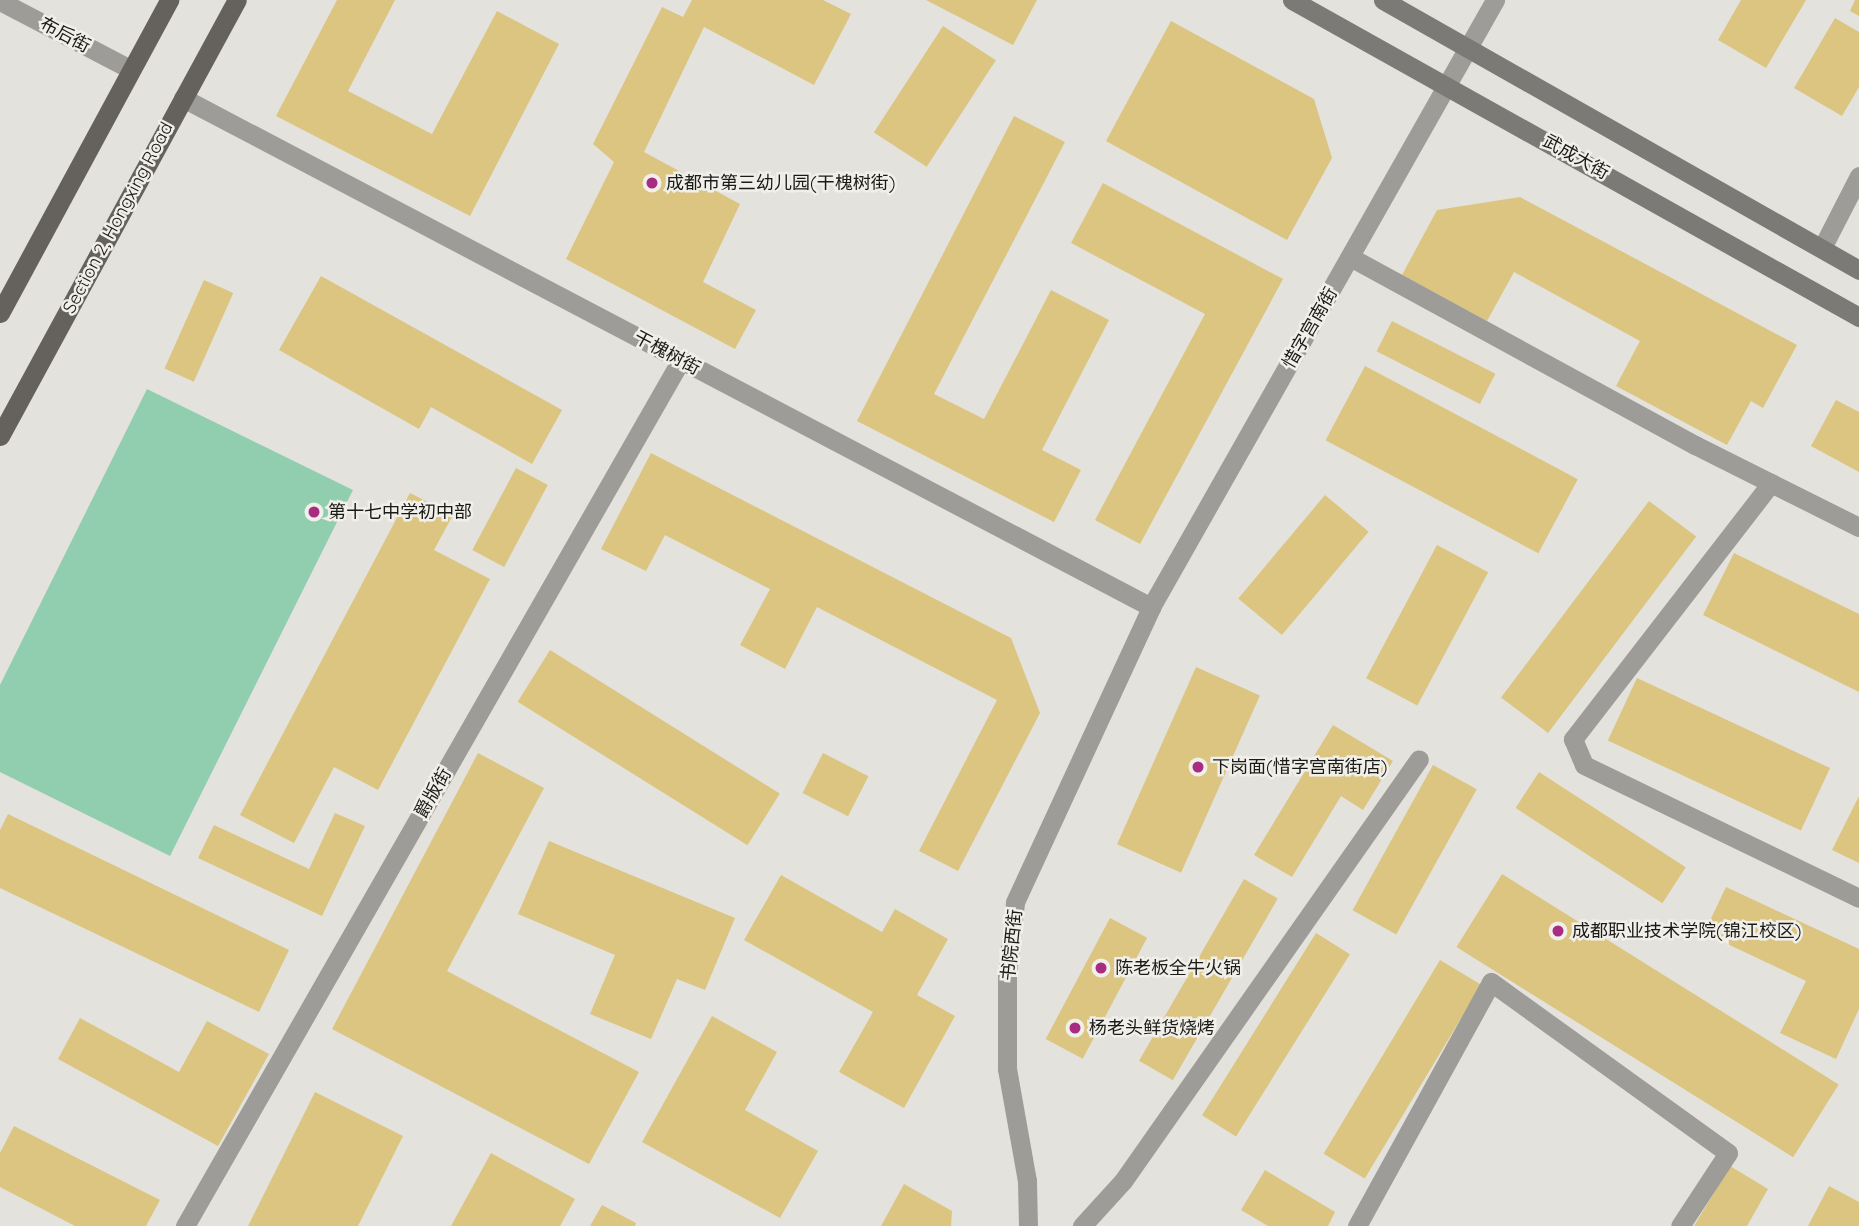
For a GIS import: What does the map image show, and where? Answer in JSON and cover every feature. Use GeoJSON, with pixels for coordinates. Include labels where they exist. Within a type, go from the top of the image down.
{"type":"FeatureCollection","features":[{"type":"Feature","properties":{"kind":"main road"},"geometry":{"type":"LineString","coordinates":[[0,313],[169,0]]}},
{"type":"Feature","properties":{"kind":"main road","name":"Section 2, Hongxing Road"},"geometry":{"type":"LineString","coordinates":[[0,436],[237,0]]}},
{"type":"Feature","properties":{"kind":"main road","name":"武成大街"},"geometry":{"type":"LineString","coordinates":[[1292,0],[1449,85],[1859,317]]}},
{"type":"Feature","properties":{"kind":"main road"},"geometry":{"type":"LineString","coordinates":[[1383,0],[1859,270]]}},
{"type":"Feature","properties":{"kind":"street","name":"惜字宫南街"},"geometry":{"type":"LineString","coordinates":[[1150,607],[1496,0]]}},
{"type":"Feature","properties":{"kind":"street","name":"布后街"},"geometry":{"type":"LineString","coordinates":[[0,1],[130,69]]}},
{"type":"Feature","properties":{"kind":"street","name":"干槐树街"},"geometry":{"type":"LineString","coordinates":[[183,99],[1150,607]]}},
{"type":"Feature","properties":{"kind":"street"},"geometry":{"type":"LineString","coordinates":[[1822,248],[1859,176]]}},
{"type":"Feature","properties":{"kind":"street"},"geometry":{"type":"LineString","coordinates":[[1350,257],[1771,483],[1859,527]]}},
{"type":"Feature","properties":{"kind":"street","name":"爵版街"},"geometry":{"type":"LineString","coordinates":[[185,1226],[681,360]]}},
{"type":"Feature","properties":{"kind":"street"},"geometry":{"type":"LineString","coordinates":[[1771,483],[1573,738],[1584,765],[1859,898]]}},
{"type":"Feature","properties":{"kind":"street","name":"书院西街"},"geometry":{"type":"LineString","coordinates":[[1028,1226],[1027,1181],[1007,1069],[1007,975],[1015,902],[1150,607]]}},
{"type":"Feature","properties":{"kind":"street"},"geometry":{"type":"LineString","coordinates":[[1082,1226],[1123,1181],[1419,759]]}},
{"type":"Feature","properties":{"kind":"street"},"geometry":{"type":"LineString","coordinates":[[1357,1226],[1491,982],[1728,1153],[1680,1226]]}},
{"type":"Feature","properties":{"kind":"green space"},"geometry":{"type":"Polygon","coordinates":[[[147,389],[353,490],[170,856],[0,772],[0,685],[147,389]]]}},
{"type":"Feature","properties":{"kind":"building"},"geometry":{"type":"Polygon","coordinates":[[[337,0],[395,0],[348,91],[432,134],[497,11],[559,44],[470,216],[276,116],[337,0]]]}},
{"type":"Feature","properties":{"kind":"building","name":"成都市第三幼儿园(干槐树街)"},"geometry":{"type":"Polygon","coordinates":[[[692,0],[823,0],[851,14],[814,85],[704,27],[644,152],[740,204],[703,282],[756,310],[735,349],[566,259],[614,162],[593,144],[662,7],[683,17],[692,0]]]}},
{"type":"Feature","properties":{"kind":"building"},"geometry":{"type":"Polygon","coordinates":[[[926,0],[1037,0],[1013,45],[926,0]]]}},
{"type":"Feature","properties":{"kind":"building"},"geometry":{"type":"Polygon","coordinates":[[[1741,0],[1806,0],[1766,68],[1718,40],[1741,0]]]}},
{"type":"Feature","properties":{"kind":"building"},"geometry":{"type":"Polygon","coordinates":[[[1855,0],[1859,0],[1859,16],[1850,11],[1855,0]]]}},
{"type":"Feature","properties":{"kind":"building"},"geometry":{"type":"Polygon","coordinates":[[[1835,18],[1859,32],[1859,87],[1842,116],[1794,88],[1835,18]]]}},
{"type":"Feature","properties":{"kind":"building"},"geometry":{"type":"Polygon","coordinates":[[[1171,21],[1314,99],[1332,158],[1287,240],[1106,141],[1171,21]]]}},
{"type":"Feature","properties":{"kind":"building"},"geometry":{"type":"Polygon","coordinates":[[[943,26],[996,60],[927,167],[874,133],[943,26]]]}},
{"type":"Feature","properties":{"kind":"building"},"geometry":{"type":"Polygon","coordinates":[[[1014,116],[1065,142],[934,394],[984,419],[1051,290],[1109,320],[1042,450],[1081,470],[1054,522],[857,421],[1014,116]]]}},
{"type":"Feature","properties":{"kind":"building"},"geometry":{"type":"Polygon","coordinates":[[[1103,183],[1283,279],[1140,544],[1095,520],[1205,314],[1071,243],[1103,183]]]}},
{"type":"Feature","properties":{"kind":"building"},"geometry":{"type":"Polygon","coordinates":[[[1520,197],[1797,345],[1763,408],[1751,401],[1727,445],[1616,386],[1640,341],[1514,272],[1487,321],[1402,275],[1437,210],[1520,197]]]}},
{"type":"Feature","properties":{"kind":"building"},"geometry":{"type":"Polygon","coordinates":[[[321,276],[562,410],[532,464],[431,407],[419,429],[279,350],[321,276]]]}},
{"type":"Feature","properties":{"kind":"building"},"geometry":{"type":"Polygon","coordinates":[[[204,280],[233,293],[194,382],[165,369],[204,280]]]}},
{"type":"Feature","properties":{"kind":"building"},"geometry":{"type":"Polygon","coordinates":[[[1392,321],[1495,374],[1480,404],[1377,351],[1392,321]]]}},
{"type":"Feature","properties":{"kind":"building"},"geometry":{"type":"Polygon","coordinates":[[[1365,366],[1578,479],[1538,553],[1326,440],[1365,366]]]}},
{"type":"Feature","properties":{"kind":"building"},"geometry":{"type":"Polygon","coordinates":[[[1836,400],[1859,412],[1859,472],[1811,446],[1836,400]]]}},
{"type":"Feature","properties":{"kind":"building"},"geometry":{"type":"Polygon","coordinates":[[[651,453],[1011,638],[1040,713],[958,871],[919,851],[997,700],[817,607],[785,669],[740,645],[770,589],[665,535],[646,571],[601,549],[651,453]]]}},
{"type":"Feature","properties":{"kind":"building"},"geometry":{"type":"Polygon","coordinates":[[[516,468],[548,485],[504,567],[472,550],[516,468]]]}},
{"type":"Feature","properties":{"kind":"building"},"geometry":{"type":"Polygon","coordinates":[[[410,493],[453,515],[434,550],[490,579],[378,790],[334,767],[294,843],[240,815],[410,493]]]}},
{"type":"Feature","properties":{"kind":"building"},"geometry":{"type":"Polygon","coordinates":[[[1325,495],[1369,532],[1282,635],[1238,598],[1325,495]]]}},
{"type":"Feature","properties":{"kind":"building"},"geometry":{"type":"Polygon","coordinates":[[[1649,501],[1696,537],[1548,733],[1501,697],[1649,501]]]}},
{"type":"Feature","properties":{"kind":"building"},"geometry":{"type":"Polygon","coordinates":[[[1437,545],[1488,572],[1417,706],[1366,678],[1437,545]]]}},
{"type":"Feature","properties":{"kind":"building"},"geometry":{"type":"Polygon","coordinates":[[[1734,553],[1859,614],[1859,692],[1703,615],[1734,553]]]}},
{"type":"Feature","properties":{"kind":"building"},"geometry":{"type":"Polygon","coordinates":[[[550,650],[780,794],[747,845],[518,702],[550,650]]]}},
{"type":"Feature","properties":{"kind":"building"},"geometry":{"type":"Polygon","coordinates":[[[1196,667],[1260,695],[1181,873],[1117,844],[1196,667]]]}},
{"type":"Feature","properties":{"kind":"building"},"geometry":{"type":"Polygon","coordinates":[[[1637,678],[1830,768],[1801,831],[1608,741],[1637,678]]]}},
{"type":"Feature","properties":{"kind":"building"},"geometry":{"type":"Polygon","coordinates":[[[1333,725],[1393,761],[1363,810],[1341,796],[1292,877],[1254,855],[1333,725]]]}},
{"type":"Feature","properties":{"kind":"building"},"geometry":{"type":"Polygon","coordinates":[[[478,753],[544,788],[447,971],[639,1072],[589,1164],[332,1029],[478,753]]]}},
{"type":"Feature","properties":{"kind":"building"},"geometry":{"type":"Polygon","coordinates":[[[823,753],[868,776],[848,816],[803,793],[823,753]]]}},
{"type":"Feature","properties":{"kind":"building"},"geometry":{"type":"Polygon","coordinates":[[[1433,765],[1477,789],[1396,934],[1353,910],[1433,765]]]}},
{"type":"Feature","properties":{"kind":"building"},"geometry":{"type":"Polygon","coordinates":[[[1539,772],[1686,867],[1662,903],[1516,808],[1539,772]]]}},
{"type":"Feature","properties":{"kind":"building"},"geometry":{"type":"Polygon","coordinates":[[[1859,796],[1859,863],[1832,850],[1859,796]]]}},
{"type":"Feature","properties":{"kind":"building"},"geometry":{"type":"Polygon","coordinates":[[[335,813],[365,826],[322,916],[198,858],[214,825],[309,869],[335,813]]]}},
{"type":"Feature","properties":{"kind":"building"},"geometry":{"type":"Polygon","coordinates":[[[8,814],[289,950],[259,1012],[0,888],[0,830],[8,814]]]}},
{"type":"Feature","properties":{"kind":"building"},"geometry":{"type":"Polygon","coordinates":[[[549,841],[735,918],[705,990],[677,979],[651,1039],[590,1014],[615,955],[518,914],[549,841]]]}},
{"type":"Feature","properties":{"kind":"building"},"geometry":{"type":"Polygon","coordinates":[[[1502,874],[1839,1084],[1793,1157],[1456,947],[1502,874]]]}},
{"type":"Feature","properties":{"kind":"building"},"geometry":{"type":"Polygon","coordinates":[[[781,875],[882,932],[895,909],[948,939],[917,995],[955,1016],[904,1108],[839,1072],[873,1012],[744,940],[781,875]]]}},
{"type":"Feature","properties":{"kind":"building"},"geometry":{"type":"Polygon","coordinates":[[[1244,879],[1278,899],[1173,1080],[1139,1061],[1244,879]]]}},
{"type":"Feature","properties":{"kind":"building"},"geometry":{"type":"Polygon","coordinates":[[[1726,887],[1859,949],[1859,1009],[1836,1059],[1780,1033],[1806,981],[1704,933],[1726,887]]]}},
{"type":"Feature","properties":{"kind":"building"},"geometry":{"type":"Polygon","coordinates":[[[1110,918],[1147,938],[1083,1059],[1046,1039],[1110,918]]]}},
{"type":"Feature","properties":{"kind":"building"},"geometry":{"type":"Polygon","coordinates":[[[1316,933],[1350,954],[1236,1137],[1202,1115],[1316,933]]]}},
{"type":"Feature","properties":{"kind":"building"},"geometry":{"type":"Polygon","coordinates":[[[1440,960],[1481,985],[1365,1178],[1324,1154],[1440,960]]]}},
{"type":"Feature","properties":{"kind":"building"},"geometry":{"type":"Polygon","coordinates":[[[712,1016],[777,1052],[745,1110],[818,1151],[780,1218],[642,1142],[712,1016]]]}},
{"type":"Feature","properties":{"kind":"building"},"geometry":{"type":"Polygon","coordinates":[[[80,1018],[179,1072],[207,1021],[269,1054],[218,1146],[58,1059],[80,1018]]]}},
{"type":"Feature","properties":{"kind":"building"},"geometry":{"type":"Polygon","coordinates":[[[315,1092],[403,1136],[358,1226],[248,1226],[315,1092]]]}},
{"type":"Feature","properties":{"kind":"building"},"geometry":{"type":"Polygon","coordinates":[[[14,1126],[160,1200],[146,1226],[75,1226],[0,1187],[0,1153],[14,1126]]]}},
{"type":"Feature","properties":{"kind":"building"},"geometry":{"type":"Polygon","coordinates":[[[491,1153],[575,1199],[560,1226],[451,1226],[491,1153]]]}},
{"type":"Feature","properties":{"kind":"building"},"geometry":{"type":"Polygon","coordinates":[[[1730,1166],[1768,1189],[1747,1226],[1694,1226],[1730,1166]]]}},
{"type":"Feature","properties":{"kind":"building"},"geometry":{"type":"Polygon","coordinates":[[[1265,1170],[1335,1212],[1328,1226],[1268,1226],[1241,1210],[1265,1170]]]}},
{"type":"Feature","properties":{"kind":"building"},"geometry":{"type":"Polygon","coordinates":[[[904,1184],[952,1211],[951,1226],[881,1226],[904,1184]]]}},
{"type":"Feature","properties":{"kind":"building"},"geometry":{"type":"Polygon","coordinates":[[[1829,1186],[1859,1202],[1859,1226],[1808,1226],[1829,1186]]]}},
{"type":"Feature","properties":{"kind":"building"},"geometry":{"type":"Polygon","coordinates":[[[602,1205],[636,1223],[635,1226],[590,1226],[602,1205]]]}},
{"type":"Feature","properties":{"kind":"place","name":"成都市第三幼儿园(干槐树街)"},"geometry":{"type":"Point","coordinates":[652,183]}},
{"type":"Feature","properties":{"kind":"place","name":"第十七中学初中部"},"geometry":{"type":"Point","coordinates":[314,512]}},
{"type":"Feature","properties":{"kind":"place","name":"下岗面(惜字宫南街店)"},"geometry":{"type":"Point","coordinates":[1198,767]}},
{"type":"Feature","properties":{"kind":"place","name":"成都职业技术学院(锦江校区)"},"geometry":{"type":"Point","coordinates":[1558,931]}},
{"type":"Feature","properties":{"kind":"place","name":"陈老板全牛火锅"},"geometry":{"type":"Point","coordinates":[1101,968]}},
{"type":"Feature","properties":{"kind":"place","name":"杨老头鲜货烧烤"},"geometry":{"type":"Point","coordinates":[1075,1028]}}]}
